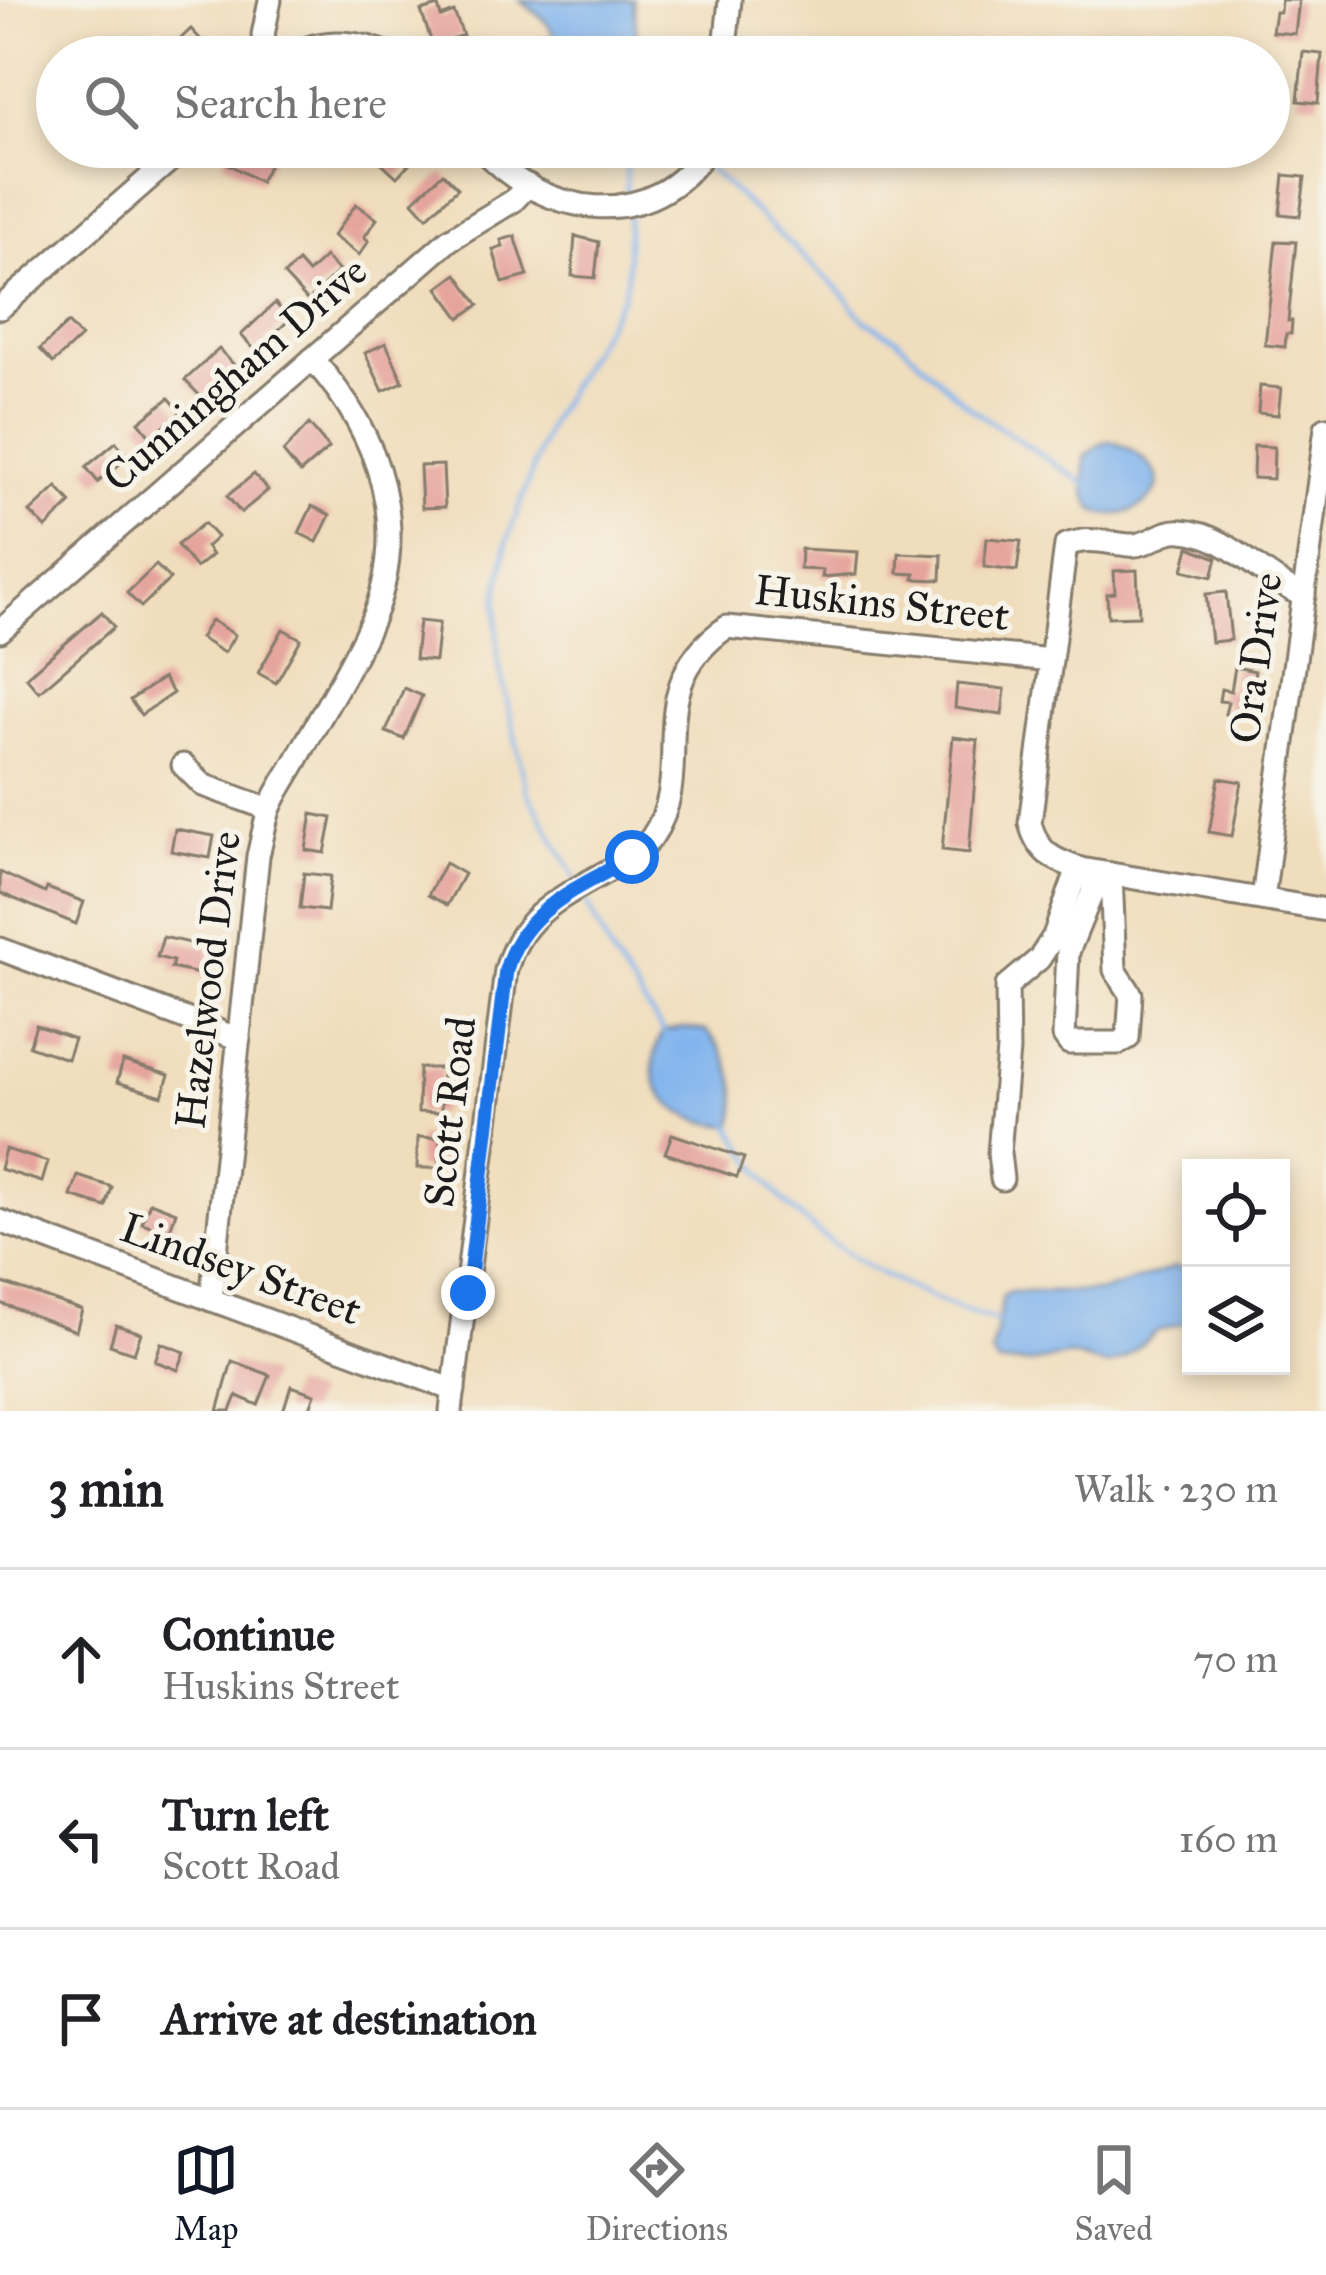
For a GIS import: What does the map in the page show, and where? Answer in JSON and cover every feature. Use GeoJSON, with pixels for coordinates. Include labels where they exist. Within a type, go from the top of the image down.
{"type":"FeatureCollection","features":[{"type":"Feature","properties":{"kind":"street"},"geometry":{"type":"LineString","coordinates":[[263,36],[270,0]]}},
{"type":"Feature","properties":{"kind":"street"},"geometry":{"type":"LineString","coordinates":[[726,36],[730,0]]}},
{"type":"Feature","properties":{"kind":"street"},"geometry":{"type":"LineString","coordinates":[[0,308],[160,168]]}},
{"type":"Feature","properties":{"kind":"street"},"geometry":{"type":"LineString","coordinates":[[507,168],[528,185],[592,206],[636,205],[666,194],[695,168]]}},
{"type":"Feature","properties":{"kind":"street","name":"Cunningham Drive"},"geometry":{"type":"LineString","coordinates":[[0,631],[449,240],[513,200],[528,185]]}},
{"type":"Feature","properties":{"kind":"street","name":"Hazelwood Drive"},"geometry":{"type":"LineString","coordinates":[[211,1300],[258,856],[269,809],[368,629],[384,582],[389,532],[383,483],[368,436],[343,393],[312,359]]}},
{"type":"Feature","properties":{"kind":"street","name":"Ora Drive"},"geometry":{"type":"LineString","coordinates":[[1263,899],[1326,428]]}},
{"type":"Feature","properties":{"kind":"street"},"geometry":{"type":"LineString","coordinates":[[1051,660],[1066,544],[1088,537],[1134,546],[1164,531],[1198,533],[1217,540],[1277,585],[1304,596]]}},
{"type":"Feature","properties":{"kind":"street","name":"Huskins Street"},"geometry":{"type":"LineString","coordinates":[[547,908],[649,842],[667,800],[675,709],[686,667],[703,644],[727,627],[1051,660],[1030,823],[1035,842],[1055,861],[1095,871]]}},
{"type":"Feature","properties":{"kind":"street"},"geometry":{"type":"LineString","coordinates":[[183,765],[203,785],[269,809]]}},
{"type":"Feature","properties":{"kind":"street"},"geometry":{"type":"LineString","coordinates":[[1095,871],[1326,910]]}},
{"type":"Feature","properties":{"kind":"street"},"geometry":{"type":"LineString","coordinates":[[1095,871],[1115,970],[1131,994],[1128,1038],[1119,1043],[1069,1042],[1064,1036],[1068,952],[1092,893],[1095,871]]}},
{"type":"Feature","properties":{"kind":"street"},"geometry":{"type":"LineString","coordinates":[[1002,1179],[999,1153],[1008,1050],[1007,986],[1040,958],[1095,871]]}},
{"type":"Feature","properties":{"kind":"street","name":"Scott Road"},"geometry":{"type":"LineString","coordinates":[[452,1401],[506,970],[512,946],[526,924],[547,908]]}},
{"type":"Feature","properties":{"kind":"street"},"geometry":{"type":"LineString","coordinates":[[0,949],[239,1039]]}},
{"type":"Feature","properties":{"kind":"street","name":"Lindsey Street"},"geometry":{"type":"LineString","coordinates":[[0,1221],[211,1300],[452,1401]]}},
{"type":"Feature","properties":{"kind":"water"},"geometry":{"type":"Polygon","coordinates":[[[520,0],[633,0],[637,36],[553,36],[542,18],[520,0]]]}},
{"type":"Feature","properties":{"kind":"water"},"geometry":{"type":"Polygon","coordinates":[[[1110,441],[1139,456],[1159,481],[1142,505],[1112,515],[1093,509],[1085,492],[1085,457],[1110,441]]]}},
{"type":"Feature","properties":{"kind":"water"},"geometry":{"type":"Polygon","coordinates":[[[663,1031],[706,1031],[728,1063],[736,1101],[732,1126],[678,1109],[657,1086],[654,1070],[663,1031]]]}},
{"type":"Feature","properties":{"kind":"water"},"geometry":{"type":"Polygon","coordinates":[[[1182,1268],[1182,1324],[1157,1331],[1107,1366],[1070,1355],[998,1364],[992,1354],[1003,1296],[1010,1292],[1102,1292],[1182,1268]]]}},
{"type":"Feature","properties":{"kind":"building"},"geometry":{"type":"Polygon","coordinates":[[[1281,0],[1299,0],[1295,34],[1272,32],[1281,0]]]}},
{"type":"Feature","properties":{"kind":"building"},"geometry":{"type":"Polygon","coordinates":[[[438,6],[441,17],[454,12],[463,35],[430,36],[421,11],[438,6]]]}},
{"type":"Feature","properties":{"kind":"building"},"geometry":{"type":"Polygon","coordinates":[[[1303,52],[1322,54],[1318,103],[1298,101],[1303,52]]]}},
{"type":"Feature","properties":{"kind":"building"},"geometry":{"type":"Polygon","coordinates":[[[235,168],[267,168],[260,182],[235,168]]]}},
{"type":"Feature","properties":{"kind":"building"},"geometry":{"type":"Polygon","coordinates":[[[443,173],[458,188],[427,217],[413,201],[443,173]]]}},
{"type":"Feature","properties":{"kind":"building"},"geometry":{"type":"Polygon","coordinates":[[[1284,175],[1305,177],[1300,216],[1280,214],[1284,175]]]}},
{"type":"Feature","properties":{"kind":"building"},"geometry":{"type":"Polygon","coordinates":[[[356,204],[377,219],[359,255],[333,236],[356,204]]]}},
{"type":"Feature","properties":{"kind":"building"},"geometry":{"type":"Polygon","coordinates":[[[515,236],[528,276],[503,283],[493,250],[503,247],[501,240],[515,236]]]}},
{"type":"Feature","properties":{"kind":"building"},"geometry":{"type":"Polygon","coordinates":[[[575,236],[599,242],[595,278],[572,276],[575,236]]]}},
{"type":"Feature","properties":{"kind":"building"},"geometry":{"type":"Polygon","coordinates":[[[1276,241],[1296,242],[1288,321],[1292,321],[1291,334],[1286,334],[1285,347],[1265,345],[1276,241]]]}},
{"type":"Feature","properties":{"kind":"building"},"geometry":{"type":"Polygon","coordinates":[[[325,257],[339,271],[308,301],[284,275],[298,262],[308,273],[325,257]]]}},
{"type":"Feature","properties":{"kind":"building"},"geometry":{"type":"Polygon","coordinates":[[[457,274],[479,305],[460,318],[438,288],[457,274]]]}},
{"type":"Feature","properties":{"kind":"building"},"geometry":{"type":"Polygon","coordinates":[[[275,303],[290,319],[256,351],[241,335],[275,303]]]}},
{"type":"Feature","properties":{"kind":"building"},"geometry":{"type":"Polygon","coordinates":[[[68,323],[81,337],[53,363],[40,349],[68,323]]]}},
{"type":"Feature","properties":{"kind":"building"},"geometry":{"type":"Polygon","coordinates":[[[386,343],[403,382],[383,391],[365,353],[386,343]]]}},
{"type":"Feature","properties":{"kind":"building"},"geometry":{"type":"Polygon","coordinates":[[[219,349],[236,367],[202,398],[185,380],[219,349]]]}},
{"type":"Feature","properties":{"kind":"building"},"geometry":{"type":"Polygon","coordinates":[[[1260,386],[1281,388],[1278,415],[1258,413],[1260,386]]]}},
{"type":"Feature","properties":{"kind":"building"},"geometry":{"type":"Polygon","coordinates":[[[169,398],[181,412],[151,437],[139,422],[169,398]]]}},
{"type":"Feature","properties":{"kind":"building"},"geometry":{"type":"Polygon","coordinates":[[[309,424],[329,448],[300,473],[283,452],[309,424]]]}},
{"type":"Feature","properties":{"kind":"building"},"geometry":{"type":"Polygon","coordinates":[[[116,442],[128,457],[98,482],[86,467],[116,442]]]}},
{"type":"Feature","properties":{"kind":"building"},"geometry":{"type":"Polygon","coordinates":[[[1254,446],[1274,447],[1273,479],[1253,478],[1254,446]]]}},
{"type":"Feature","properties":{"kind":"building"},"geometry":{"type":"Polygon","coordinates":[[[443,465],[445,507],[422,508],[420,466],[443,465]]]}},
{"type":"Feature","properties":{"kind":"building"},"geometry":{"type":"Polygon","coordinates":[[[254,474],[268,490],[241,513],[227,496],[254,474]]]}},
{"type":"Feature","properties":{"kind":"building"},"geometry":{"type":"Polygon","coordinates":[[[57,487],[71,503],[46,528],[30,512],[57,487]]]}},
{"type":"Feature","properties":{"kind":"building"},"geometry":{"type":"Polygon","coordinates":[[[312,506],[330,515],[317,542],[299,533],[312,506]]]}},
{"type":"Feature","properties":{"kind":"building"},"geometry":{"type":"Polygon","coordinates":[[[204,523],[217,537],[206,547],[212,555],[196,568],[177,545],[204,523]]]}},
{"type":"Feature","properties":{"kind":"building"},"geometry":{"type":"Polygon","coordinates":[[[987,538],[1021,541],[1017,571],[984,567],[987,538]]]}},
{"type":"Feature","properties":{"kind":"building"},"geometry":{"type":"Polygon","coordinates":[[[1189,547],[1217,558],[1212,577],[1183,570],[1189,547]]]}},
{"type":"Feature","properties":{"kind":"building"},"geometry":{"type":"Polygon","coordinates":[[[801,549],[858,552],[856,574],[822,577],[823,570],[800,569],[801,549]]]}},
{"type":"Feature","properties":{"kind":"building"},"geometry":{"type":"Polygon","coordinates":[[[899,553],[942,555],[941,580],[898,573],[899,553]]]}},
{"type":"Feature","properties":{"kind":"building"},"geometry":{"type":"Polygon","coordinates":[[[156,565],[170,579],[141,607],[127,593],[156,565]]]}},
{"type":"Feature","properties":{"kind":"building"},"geometry":{"type":"Polygon","coordinates":[[[1137,570],[1139,616],[1108,617],[1107,594],[1115,593],[1114,571],[1137,570]]]}},
{"type":"Feature","properties":{"kind":"building"},"geometry":{"type":"Polygon","coordinates":[[[1226,592],[1231,640],[1211,642],[1206,594],[1226,592]]]}},
{"type":"Feature","properties":{"kind":"building"},"geometry":{"type":"Polygon","coordinates":[[[102,612],[114,627],[39,692],[26,677],[102,612]]]}},
{"type":"Feature","properties":{"kind":"building"},"geometry":{"type":"Polygon","coordinates":[[[211,620],[235,635],[224,653],[200,638],[211,620]]]}},
{"type":"Feature","properties":{"kind":"building"},"geometry":{"type":"Polygon","coordinates":[[[419,621],[439,623],[435,661],[415,659],[419,621]]]}},
{"type":"Feature","properties":{"kind":"building"},"geometry":{"type":"Polygon","coordinates":[[[283,629],[301,639],[276,683],[258,673],[283,629]]]}},
{"type":"Feature","properties":{"kind":"building"},"geometry":{"type":"Polygon","coordinates":[[[1235,667],[1255,671],[1246,718],[1225,714],[1228,702],[1219,701],[1221,689],[1231,691],[1235,667]]]}},
{"type":"Feature","properties":{"kind":"building"},"geometry":{"type":"Polygon","coordinates":[[[163,678],[173,693],[141,715],[130,700],[163,678]]]}},
{"type":"Feature","properties":{"kind":"building"},"geometry":{"type":"Polygon","coordinates":[[[957,684],[1005,689],[1002,715],[955,708],[957,684]]]}},
{"type":"Feature","properties":{"kind":"building"},"geometry":{"type":"Polygon","coordinates":[[[404,688],[422,696],[404,739],[386,732],[404,688]]]}},
{"type":"Feature","properties":{"kind":"building"},"geometry":{"type":"Polygon","coordinates":[[[953,737],[978,740],[969,853],[942,850],[953,737]]]}},
{"type":"Feature","properties":{"kind":"building"},"geometry":{"type":"Polygon","coordinates":[[[1219,778],[1242,782],[1232,836],[1209,832],[1219,778]]]}},
{"type":"Feature","properties":{"kind":"building"},"geometry":{"type":"Polygon","coordinates":[[[312,814],[332,818],[325,853],[306,850],[312,814]]]}},
{"type":"Feature","properties":{"kind":"building"},"geometry":{"type":"Polygon","coordinates":[[[175,829],[214,836],[210,858],[171,851],[175,829]]]}},
{"type":"Feature","properties":{"kind":"building"},"geometry":{"type":"Polygon","coordinates":[[[445,863],[464,874],[447,905],[428,895],[445,863]]]}},
{"type":"Feature","properties":{"kind":"building"},"geometry":{"type":"Polygon","coordinates":[[[0,872],[45,893],[47,888],[84,902],[76,924],[0,893],[0,872]]]}},
{"type":"Feature","properties":{"kind":"building"},"geometry":{"type":"Polygon","coordinates":[[[304,873],[331,876],[327,911],[300,908],[304,873]]]}},
{"type":"Feature","properties":{"kind":"building"},"geometry":{"type":"Polygon","coordinates":[[[163,937],[212,948],[204,975],[171,968],[173,961],[157,957],[163,937]]]}},
{"type":"Feature","properties":{"kind":"building"},"geometry":{"type":"Polygon","coordinates":[[[36,1025],[74,1039],[67,1059],[29,1046],[36,1025]]]}},
{"type":"Feature","properties":{"kind":"building"},"geometry":{"type":"Polygon","coordinates":[[[123,1061],[169,1075],[162,1096],[117,1082],[123,1061]]]}},
{"type":"Feature","properties":{"kind":"building"},"geometry":{"type":"Polygon","coordinates":[[[419,1068],[442,1068],[441,1113],[418,1112],[419,1068]]]}},
{"type":"Feature","properties":{"kind":"building"},"geometry":{"type":"Polygon","coordinates":[[[672,1134],[744,1158],[737,1177],[665,1153],[672,1134]]]}},
{"type":"Feature","properties":{"kind":"building"},"geometry":{"type":"Polygon","coordinates":[[[418,1137],[440,1138],[439,1168],[417,1168],[418,1137]]]}},
{"type":"Feature","properties":{"kind":"building"},"geometry":{"type":"Polygon","coordinates":[[[5,1149],[48,1162],[42,1182],[0,1169],[5,1149]]]}},
{"type":"Feature","properties":{"kind":"building"},"geometry":{"type":"Polygon","coordinates":[[[78,1176],[112,1187],[106,1207],[71,1196],[78,1176]]]}},
{"type":"Feature","properties":{"kind":"building"},"geometry":{"type":"Polygon","coordinates":[[[150,1202],[176,1212],[169,1232],[142,1223],[150,1202]]]}},
{"type":"Feature","properties":{"kind":"building"},"geometry":{"type":"Polygon","coordinates":[[[0,1282],[82,1310],[76,1331],[0,1303],[0,1282]]]}},
{"type":"Feature","properties":{"kind":"building"},"geometry":{"type":"Polygon","coordinates":[[[116,1325],[141,1333],[134,1353],[110,1345],[116,1325]]]}},
{"type":"Feature","properties":{"kind":"building"},"geometry":{"type":"Polygon","coordinates":[[[161,1343],[185,1352],[178,1370],[155,1361],[161,1343]]]}},
{"type":"Feature","properties":{"kind":"building"},"geometry":{"type":"Polygon","coordinates":[[[232,1361],[270,1375],[258,1405],[237,1396],[231,1411],[218,1411],[232,1361]]]}},
{"type":"Feature","properties":{"kind":"building"},"geometry":{"type":"Polygon","coordinates":[[[291,1386],[315,1394],[309,1411],[283,1411],[291,1386]]]}},
{"type":"Feature","properties":{"kind":"waterway"},"geometry":{"type":"LineString","coordinates":[[626,168],[627,195]]}},
{"type":"Feature","properties":{"kind":"waterway"},"geometry":{"type":"LineString","coordinates":[[708,168],[840,291],[864,320],[896,338],[969,407],[1087,485]]}},
{"type":"Feature","properties":{"kind":"waterway"},"geometry":{"type":"LineString","coordinates":[[576,879],[527,791],[498,660],[497,601],[507,541],[550,421],[623,295],[628,213]]}},
{"type":"Feature","properties":{"kind":"waterway"},"geometry":{"type":"LineString","coordinates":[[583,895],[612,956],[665,1034]]}},
{"type":"Feature","properties":{"kind":"waterway"},"geometry":{"type":"LineString","coordinates":[[728,1121],[774,1189],[828,1240],[912,1289],[1000,1322]]}},
{"type":"Feature","properties":{"kind":"route"},"geometry":{"type":"LineString","coordinates":[[468,1293],[512,946],[526,924],[547,908],[632,857]]}}]}
